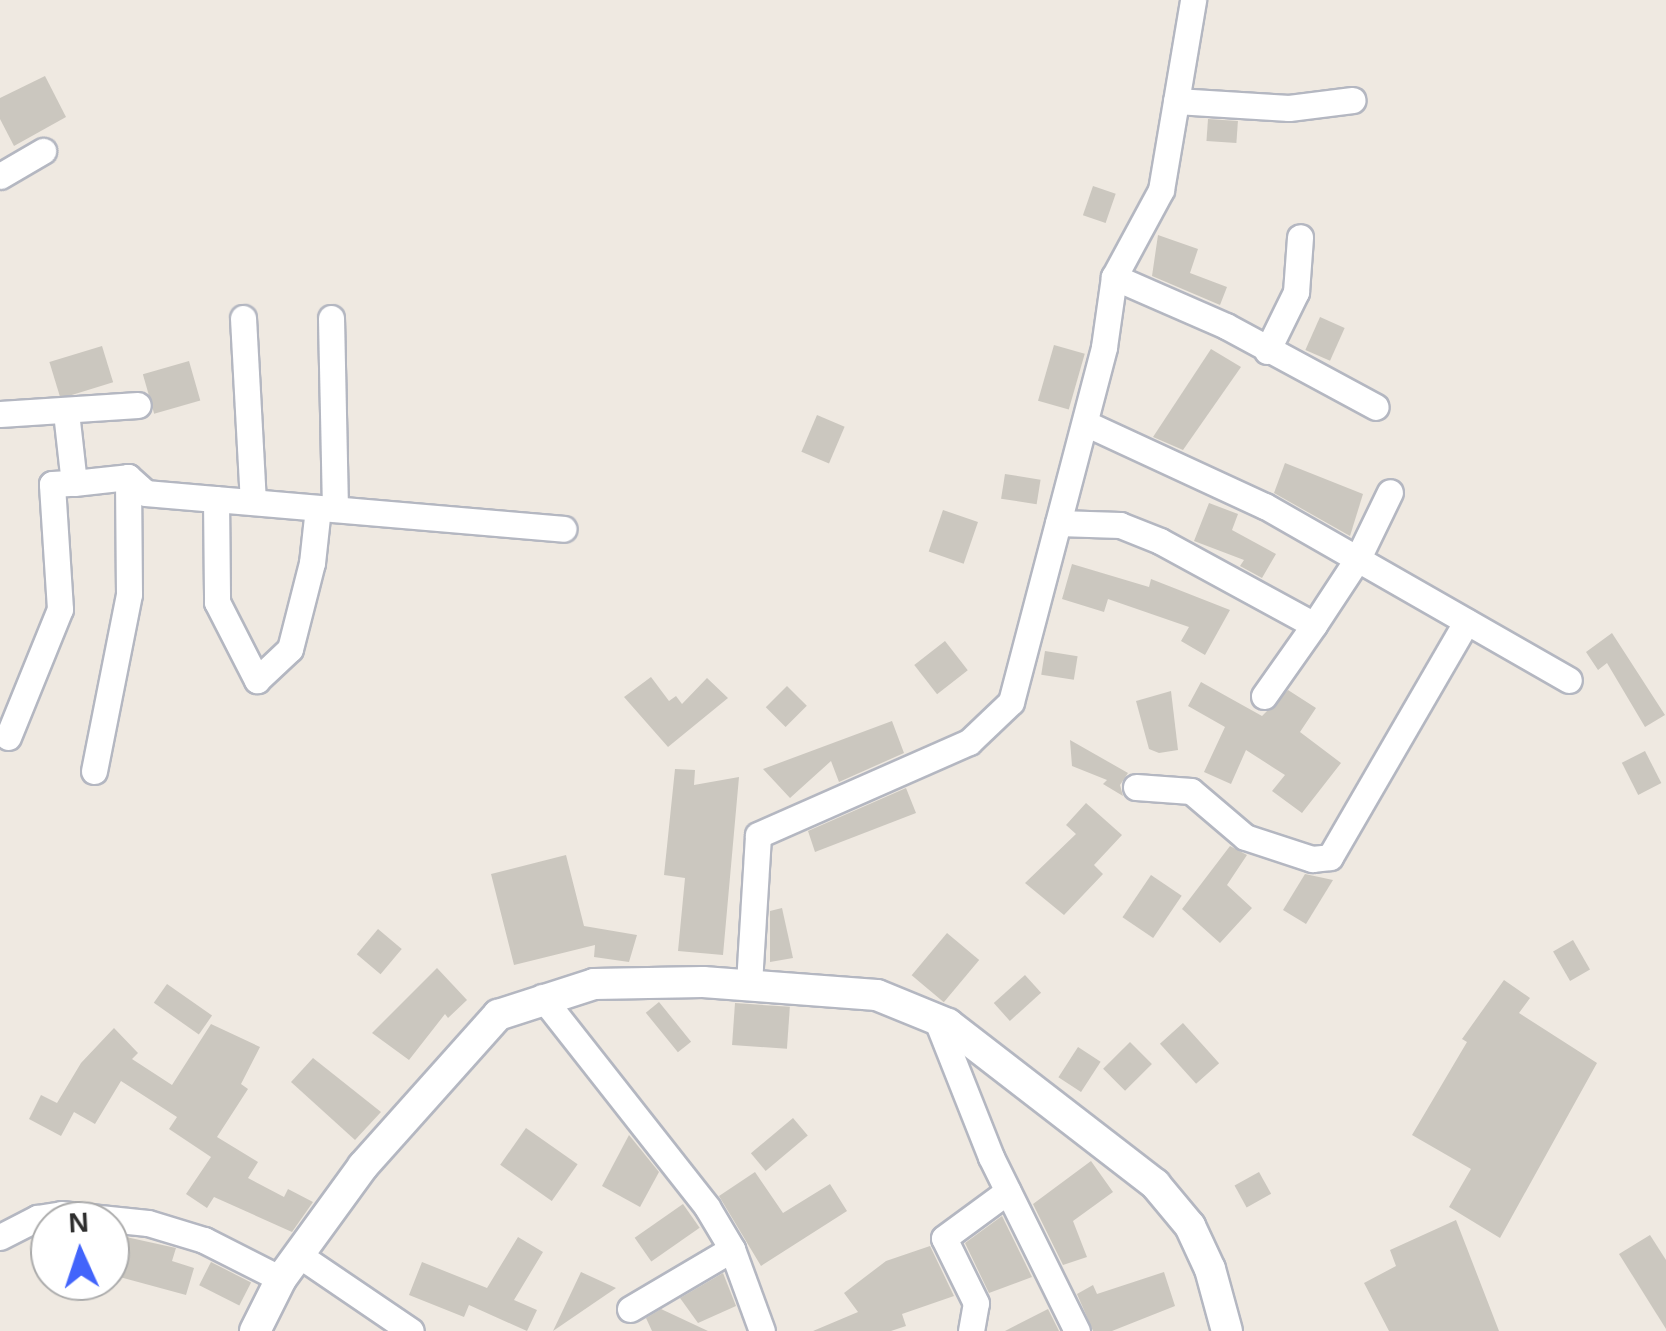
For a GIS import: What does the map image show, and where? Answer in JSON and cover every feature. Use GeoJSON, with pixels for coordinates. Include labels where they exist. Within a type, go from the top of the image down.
{"type":"FeatureCollection","features":[{"type":"Feature","properties":{"kind":"street"},"geometry":{"type":"LineString","coordinates":[[750,982],[758,836],[969,742],[1000,718],[1011,702],[1085,423],[1114,277],[1154,209],[1193,0]]}},
{"type":"Feature","properties":{"kind":"street"},"geometry":{"type":"LineString","coordinates":[[1176,101],[1290,108],[1352,100]]}},
{"type":"Feature","properties":{"kind":"street"},"geometry":{"type":"LineString","coordinates":[[0,176],[43,151]]}},
{"type":"Feature","properties":{"kind":"street"},"geometry":{"type":"LineString","coordinates":[[1267,351],[1296,292],[1300,237]]}},
{"type":"Feature","properties":{"kind":"street"},"geometry":{"type":"LineString","coordinates":[[1114,277],[1376,407]]}},
{"type":"Feature","properties":{"kind":"street"},"geometry":{"type":"LineString","coordinates":[[243,318],[253,502]]}},
{"type":"Feature","properties":{"kind":"street"},"geometry":{"type":"LineString","coordinates":[[216,499],[216,602],[257,680],[290,649],[327,508],[331,318]]}},
{"type":"Feature","properties":{"kind":"street"},"geometry":{"type":"LineString","coordinates":[[0,414],[138,404]]}},
{"type":"Feature","properties":{"kind":"street"},"geometry":{"type":"LineString","coordinates":[[66,412],[74,483]]}},
{"type":"Feature","properties":{"kind":"street"},"geometry":{"type":"LineString","coordinates":[[1085,423],[1265,506],[1569,680]]}},
{"type":"Feature","properties":{"kind":"street"},"geometry":{"type":"LineString","coordinates":[[8,737],[60,609],[52,484],[128,477],[146,493],[563,530]]}},
{"type":"Feature","properties":{"kind":"street"},"geometry":{"type":"LineString","coordinates":[[94,771],[129,594],[128,477]]}},
{"type":"Feature","properties":{"kind":"street"},"geometry":{"type":"LineString","coordinates":[[1264,696],[1358,558],[1390,492]]}},
{"type":"Feature","properties":{"kind":"street"},"geometry":{"type":"LineString","coordinates":[[1058,523],[1120,525],[1314,625]]}},
{"type":"Feature","properties":{"kind":"street"},"geometry":{"type":"LineString","coordinates":[[1136,788],[1190,791],[1244,836],[1312,859],[1330,857],[1466,622]]}},
{"type":"Feature","properties":{"kind":"street"},"geometry":{"type":"LineString","coordinates":[[255,1331],[290,1267],[468,1042],[498,1015],[542,997],[594,984],[750,982],[877,995],[936,1018],[1110,1143],[1155,1184],[1190,1226],[1210,1269],[1226,1331]]}},
{"type":"Feature","properties":{"kind":"street"},"geometry":{"type":"LineString","coordinates":[[542,997],[648,1126],[732,1249],[762,1331]]}},
{"type":"Feature","properties":{"kind":"street"},"geometry":{"type":"LineString","coordinates":[[936,1018],[1008,1191],[1078,1331]]}},
{"type":"Feature","properties":{"kind":"street"},"geometry":{"type":"LineString","coordinates":[[971,1331],[976,1304],[944,1238],[1008,1191]]}},
{"type":"Feature","properties":{"kind":"street"},"geometry":{"type":"LineString","coordinates":[[0,1237],[26,1222],[60,1214],[148,1223],[290,1267],[412,1331]]}},
{"type":"Feature","properties":{"kind":"street"},"geometry":{"type":"LineString","coordinates":[[630,1309],[732,1249]]}},
{"type":"Feature","properties":{"kind":"building"},"geometry":{"type":"Polygon","coordinates":[[[45,76],[66,117],[14,146],[0,119],[0,98],[45,76]]]}},
{"type":"Feature","properties":{"kind":"building"},"geometry":{"type":"Polygon","coordinates":[[[1208,119],[1238,121],[1236,143],[1206,141],[1208,119]]]}},
{"type":"Feature","properties":{"kind":"building"},"geometry":{"type":"Polygon","coordinates":[[[1093,186],[1116,194],[1106,223],[1083,215],[1093,186]]]}},
{"type":"Feature","properties":{"kind":"building"},"geometry":{"type":"Polygon","coordinates":[[[1158,235],[1198,249],[1190,273],[1227,287],[1220,305],[1152,276],[1158,235]]]}},
{"type":"Feature","properties":{"kind":"building"},"geometry":{"type":"Polygon","coordinates":[[[1320,317],[1345,328],[1330,361],[1305,350],[1320,317]]]}},
{"type":"Feature","properties":{"kind":"building"},"geometry":{"type":"Polygon","coordinates":[[[1054,345],[1085,354],[1069,410],[1038,401],[1054,345]]]}},
{"type":"Feature","properties":{"kind":"building"},"geometry":{"type":"Polygon","coordinates":[[[102,346],[113,382],[61,398],[49,362],[102,346]]]}},
{"type":"Feature","properties":{"kind":"building"},"geometry":{"type":"Polygon","coordinates":[[[1211,349],[1241,367],[1183,450],[1153,437],[1211,349]]]}},
{"type":"Feature","properties":{"kind":"building"},"geometry":{"type":"Polygon","coordinates":[[[189,361],[200,400],[154,414],[143,374],[189,361]]]}},
{"type":"Feature","properties":{"kind":"building"},"geometry":{"type":"Polygon","coordinates":[[[817,415],[845,427],[829,464],[801,452],[817,415]]]}},
{"type":"Feature","properties":{"kind":"building"},"geometry":{"type":"Polygon","coordinates":[[[1285,463],[1363,494],[1350,536],[1274,493],[1285,463]]]}},
{"type":"Feature","properties":{"kind":"building"},"geometry":{"type":"Polygon","coordinates":[[[1005,474],[1041,480],[1037,504],[1001,499],[1005,474]]]}},
{"type":"Feature","properties":{"kind":"building"},"geometry":{"type":"Polygon","coordinates":[[[1209,503],[1238,514],[1232,530],[1276,554],[1262,578],[1240,566],[1244,560],[1194,541],[1209,503]]]}},
{"type":"Feature","properties":{"kind":"building"},"geometry":{"type":"Polygon","coordinates":[[[943,510],[978,522],[964,564],[929,552],[943,510]]]}},
{"type":"Feature","properties":{"kind":"building"},"geometry":{"type":"Polygon","coordinates":[[[1072,564],[1149,587],[1151,579],[1230,610],[1205,655],[1181,641],[1189,627],[1108,599],[1104,612],[1062,599],[1072,564]]]}},
{"type":"Feature","properties":{"kind":"building"},"geometry":{"type":"Polygon","coordinates":[[[1612,633],[1665,715],[1645,727],[1607,663],[1598,670],[1586,652],[1612,633]]]}},
{"type":"Feature","properties":{"kind":"building"},"geometry":{"type":"Polygon","coordinates":[[[945,641],[968,670],[937,694],[914,665],[945,641]]]}},
{"type":"Feature","properties":{"kind":"building"},"geometry":{"type":"Polygon","coordinates":[[[1045,651],[1078,656],[1074,680],[1041,675],[1045,651]]]}},
{"type":"Feature","properties":{"kind":"building"},"geometry":{"type":"Polygon","coordinates":[[[651,677],[669,701],[676,696],[682,704],[707,678],[728,698],[668,747],[624,697],[651,677]]]}},
{"type":"Feature","properties":{"kind":"building"},"geometry":{"type":"Polygon","coordinates":[[[1201,682],[1262,716],[1288,690],[1316,708],[1300,732],[1341,763],[1302,813],[1272,791],[1285,775],[1246,750],[1231,784],[1204,772],[1225,727],[1188,706],[1201,682]]]}},
{"type":"Feature","properties":{"kind":"building"},"geometry":{"type":"Polygon","coordinates":[[[787,686],[807,706],[786,727],[766,707],[787,686]]]}},
{"type":"Feature","properties":{"kind":"building"},"geometry":{"type":"Polygon","coordinates":[[[1171,691],[1178,750],[1159,753],[1149,749],[1136,701],[1171,691]]]}},
{"type":"Feature","properties":{"kind":"building"},"geometry":{"type":"Polygon","coordinates":[[[892,721],[904,753],[839,782],[831,761],[790,798],[763,769],[892,721]]]}},
{"type":"Feature","properties":{"kind":"building"},"geometry":{"type":"Polygon","coordinates":[[[1070,740],[1128,773],[1120,785],[1123,796],[1103,784],[1107,780],[1072,766],[1070,740]]]}},
{"type":"Feature","properties":{"kind":"building"},"geometry":{"type":"Polygon","coordinates":[[[1645,751],[1661,783],[1638,795],[1622,763],[1645,751]]]}},
{"type":"Feature","properties":{"kind":"building"},"geometry":{"type":"Polygon","coordinates":[[[675,769],[695,770],[694,785],[739,777],[723,955],[678,951],[685,878],[664,875],[675,769]]]}},
{"type":"Feature","properties":{"kind":"building"},"geometry":{"type":"Polygon","coordinates":[[[906,788],[916,813],[815,852],[808,831],[906,788]]]}},
{"type":"Feature","properties":{"kind":"building"},"geometry":{"type":"Polygon","coordinates":[[[1086,803],[1122,835],[1094,865],[1103,874],[1064,915],[1025,883],[1076,834],[1066,825],[1086,803]]]}},
{"type":"Feature","properties":{"kind":"building"},"geometry":{"type":"Polygon","coordinates":[[[1230,846],[1247,855],[1227,885],[1252,908],[1220,943],[1182,909],[1230,846]]]}},
{"type":"Feature","properties":{"kind":"building"},"geometry":{"type":"Polygon","coordinates":[[[566,855],[584,926],[637,935],[629,962],[594,957],[595,945],[514,965],[491,874],[566,855]]]}},
{"type":"Feature","properties":{"kind":"building"},"geometry":{"type":"Polygon","coordinates":[[[1305,874],[1333,880],[1306,924],[1283,910],[1305,874]]]}},
{"type":"Feature","properties":{"kind":"building"},"geometry":{"type":"Polygon","coordinates":[[[1151,875],[1182,896],[1153,938],[1122,917],[1151,875]]]}},
{"type":"Feature","properties":{"kind":"building"},"geometry":{"type":"Polygon","coordinates":[[[782,908],[793,958],[770,962],[770,911],[782,908]]]}},
{"type":"Feature","properties":{"kind":"building"},"geometry":{"type":"Polygon","coordinates":[[[378,929],[402,949],[381,974],[357,954],[378,929]]]}},
{"type":"Feature","properties":{"kind":"building"},"geometry":{"type":"Polygon","coordinates":[[[947,933],[979,960],[944,1002],[912,975],[947,933]]]}},
{"type":"Feature","properties":{"kind":"building"},"geometry":{"type":"Polygon","coordinates":[[[1573,940],[1590,969],[1570,981],[1553,951],[1573,940]]]}},
{"type":"Feature","properties":{"kind":"building"},"geometry":{"type":"Polygon","coordinates":[[[437,968],[467,1000],[448,1018],[445,1014],[409,1060],[372,1033],[437,968]]]}},
{"type":"Feature","properties":{"kind":"building"},"geometry":{"type":"Polygon","coordinates":[[[1025,975],[1041,993],[1010,1021],[994,1003],[1025,975]]]}},
{"type":"Feature","properties":{"kind":"building"},"geometry":{"type":"Polygon","coordinates":[[[1504,980],[1530,998],[1519,1013],[1597,1063],[1500,1238],[1449,1207],[1471,1169],[1412,1135],[1467,1042],[1462,1039],[1504,980]]]}},
{"type":"Feature","properties":{"kind":"building"},"geometry":{"type":"Polygon","coordinates":[[[167,984],[212,1016],[199,1034],[154,1003],[167,984]]]}},
{"type":"Feature","properties":{"kind":"building"},"geometry":{"type":"Polygon","coordinates":[[[659,1002],[691,1042],[678,1052],[646,1013],[659,1002]]]}},
{"type":"Feature","properties":{"kind":"building"},"geometry":{"type":"Polygon","coordinates":[[[735,1003],[790,1007],[787,1049],[732,1045],[735,1003]]]}},
{"type":"Feature","properties":{"kind":"building"},"geometry":{"type":"Polygon","coordinates":[[[1183,1023],[1219,1063],[1196,1084],[1160,1044],[1183,1023]]]}},
{"type":"Feature","properties":{"kind":"building"},"geometry":{"type":"Polygon","coordinates":[[[211,1024],[260,1047],[241,1084],[248,1089],[217,1137],[258,1162],[248,1178],[284,1197],[288,1189],[313,1202],[292,1232],[214,1197],[207,1208],[186,1194],[211,1157],[169,1129],[177,1117],[121,1081],[95,1124],[74,1112],[61,1136],[29,1119],[41,1095],[57,1103],[81,1063],[114,1028],[138,1053],[132,1059],[172,1085],[211,1024]]]}},
{"type":"Feature","properties":{"kind":"building"},"geometry":{"type":"Polygon","coordinates":[[[1130,1042],[1152,1064],[1125,1091],[1103,1069],[1130,1042]]]}},
{"type":"Feature","properties":{"kind":"building"},"geometry":{"type":"Polygon","coordinates":[[[1078,1047],[1101,1062],[1081,1092],[1058,1077],[1078,1047]]]}},
{"type":"Feature","properties":{"kind":"building"},"geometry":{"type":"Polygon","coordinates":[[[313,1058],[381,1112],[355,1140],[291,1082],[313,1058]]]}},
{"type":"Feature","properties":{"kind":"building"},"geometry":{"type":"Polygon","coordinates":[[[793,1118],[808,1136],[766,1171],[751,1153],[793,1118]]]}},
{"type":"Feature","properties":{"kind":"building"},"geometry":{"type":"Polygon","coordinates":[[[526,1128],[578,1164],[552,1201],[500,1165],[526,1128]]]}},
{"type":"Feature","properties":{"kind":"building"},"geometry":{"type":"Polygon","coordinates":[[[629,1135],[659,1172],[640,1207],[602,1186],[629,1135]]]}},
{"type":"Feature","properties":{"kind":"building"},"geometry":{"type":"Polygon","coordinates":[[[1091,1161],[1113,1192],[1073,1221],[1087,1257],[1063,1265],[1033,1204],[1091,1161]]]}},
{"type":"Feature","properties":{"kind":"building"},"geometry":{"type":"Polygon","coordinates":[[[755,1172],[783,1213],[830,1184],[847,1211],[761,1266],[719,1196],[755,1172]]]}},
{"type":"Feature","properties":{"kind":"building"},"geometry":{"type":"Polygon","coordinates":[[[1259,1172],[1271,1194],[1247,1207],[1235,1186],[1259,1172]]]}},
{"type":"Feature","properties":{"kind":"building"},"geometry":{"type":"Polygon","coordinates":[[[683,1204],[700,1228],[651,1262],[635,1238],[683,1204]]]}},
{"type":"Feature","properties":{"kind":"building"},"geometry":{"type":"Polygon","coordinates":[[[1002,1216],[1032,1277],[989,1293],[965,1243],[1002,1216]]]}},
{"type":"Feature","properties":{"kind":"building"},"geometry":{"type":"Polygon","coordinates":[[[1456,1220],[1499,1331],[1389,1331],[1364,1283],[1396,1266],[1390,1250],[1456,1220]]]}},
{"type":"Feature","properties":{"kind":"building"},"geometry":{"type":"Polygon","coordinates":[[[1650,1235],[1666,1260],[1666,1329],[1619,1254],[1650,1235]]]}},
{"type":"Feature","properties":{"kind":"building"},"geometry":{"type":"Polygon","coordinates":[[[518,1237],[543,1252],[514,1300],[537,1310],[527,1331],[469,1305],[464,1317],[409,1295],[422,1262],[487,1288],[518,1237]]]}},
{"type":"Feature","properties":{"kind":"building"},"geometry":{"type":"Polygon","coordinates":[[[130,1238],[176,1248],[172,1261],[194,1268],[186,1295],[130,1280],[130,1238]]]}},
{"type":"Feature","properties":{"kind":"building"},"geometry":{"type":"Polygon","coordinates":[[[930,1246],[954,1296],[902,1314],[906,1326],[891,1331],[813,1331],[858,1312],[844,1293],[886,1261],[930,1246]]]}},
{"type":"Feature","properties":{"kind":"building"},"geometry":{"type":"Polygon","coordinates":[[[211,1262],[251,1282],[239,1306],[199,1285],[211,1262]]]}},
{"type":"Feature","properties":{"kind":"building"},"geometry":{"type":"Polygon","coordinates":[[[581,1272],[616,1288],[553,1331],[581,1272]]]}},
{"type":"Feature","properties":{"kind":"building"},"geometry":{"type":"Polygon","coordinates":[[[1164,1272],[1175,1306],[1112,1331],[1093,1331],[1077,1294],[1093,1285],[1097,1294],[1164,1272]]]}},
{"type":"Feature","properties":{"kind":"building"},"geometry":{"type":"Polygon","coordinates":[[[723,1273],[736,1306],[698,1323],[680,1298],[723,1273]]]}},
{"type":"Feature","properties":{"kind":"building"},"geometry":{"type":"Polygon","coordinates":[[[661,1309],[708,1331],[652,1331],[646,1318],[661,1309]]]}},
{"type":"Feature","properties":{"kind":"building"},"geometry":{"type":"Polygon","coordinates":[[[1048,1309],[1059,1331],[1005,1331],[1048,1309]]]}}]}
